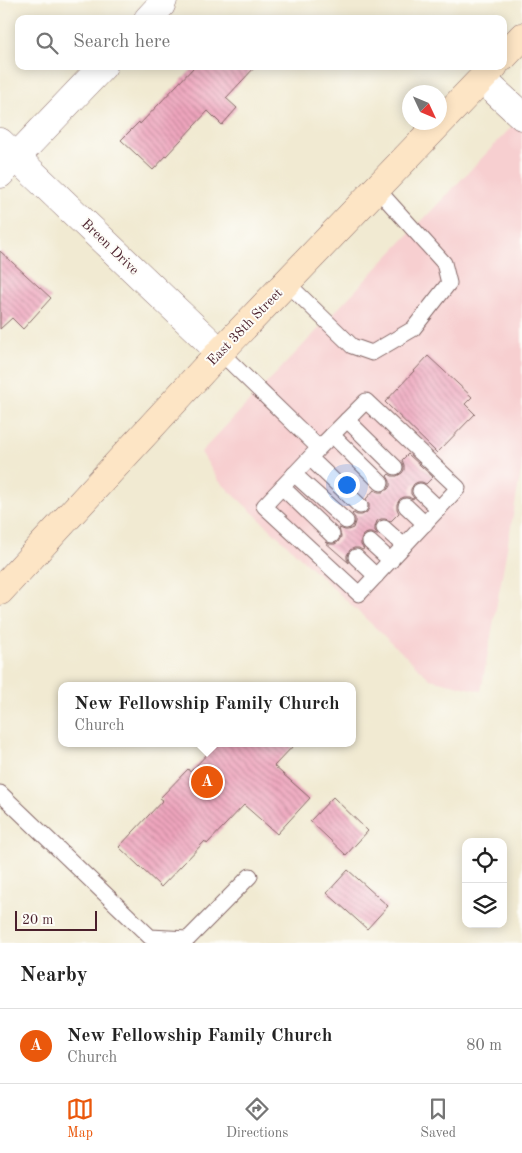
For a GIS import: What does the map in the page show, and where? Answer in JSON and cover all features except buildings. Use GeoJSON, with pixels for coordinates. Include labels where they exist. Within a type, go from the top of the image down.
{"type":"FeatureCollection","features":[{"type":"Feature","properties":{"kind":"main road"},"geometry":{"type":"LineString","coordinates":[[507,53],[522,37]]}},
{"type":"Feature","properties":{"kind":"main road","name":"East 38th Street"},"geometry":{"type":"LineString","coordinates":[[0,591],[220,352],[488,73]]}},
{"type":"Feature","properties":{"kind":"street"},"geometry":{"type":"LineString","coordinates":[[152,15],[163,0]]}},
{"type":"Feature","properties":{"kind":"street"},"geometry":{"type":"LineString","coordinates":[[5,158],[100,70]]}},
{"type":"Feature","properties":{"kind":"street"},"geometry":{"type":"LineString","coordinates":[[488,73],[522,116]]}},
{"type":"Feature","properties":{"kind":"street","name":"Breen Drive"},"geometry":{"type":"LineString","coordinates":[[5,158],[220,352]]}},
{"type":"Feature","properties":{"kind":"lane"},"geometry":{"type":"LineString","coordinates":[[287,283],[352,346],[372,353],[412,329],[449,283],[444,263],[376,189]]}},
{"type":"Feature","properties":{"kind":"lane"},"geometry":{"type":"LineString","coordinates":[[220,352],[315,453],[360,506]]}},
{"type":"Feature","properties":{"kind":"lane"},"geometry":{"type":"LineString","coordinates":[[366,401],[458,488],[359,594],[264,506],[315,453],[366,401]]}},
{"type":"Feature","properties":{"kind":"lane"},"geometry":{"type":"LineString","coordinates":[[347,420],[395,467]]}},
{"type":"Feature","properties":{"kind":"lane"},"geometry":{"type":"LineString","coordinates":[[332,435],[380,483]]}},
{"type":"Feature","properties":{"kind":"lane"},"geometry":{"type":"LineString","coordinates":[[294,474],[346,521]]}},
{"type":"Feature","properties":{"kind":"lane"},"geometry":{"type":"LineString","coordinates":[[282,487],[332,535]]}},
{"type":"Feature","properties":{"kind":"lane"},"geometry":{"type":"LineString","coordinates":[[420,491],[439,509]]}},
{"type":"Feature","properties":{"kind":"lane"},"geometry":{"type":"LineString","coordinates":[[406,506],[425,524]]}},
{"type":"Feature","properties":{"kind":"lane"},"geometry":{"type":"LineString","coordinates":[[384,528],[404,546]]}},
{"type":"Feature","properties":{"kind":"lane"},"geometry":{"type":"LineString","coordinates":[[370,542],[390,561]]}},
{"type":"Feature","properties":{"kind":"lane"},"geometry":{"type":"LineString","coordinates":[[356,557],[376,576]]}},
{"type":"Feature","properties":{"kind":"lane"},"geometry":{"type":"LineString","coordinates":[[0,793],[150,937],[188,939],[250,876]]}},
{"type":"Feature","properties":{"kind":"shaded area"},"geometry":{"type":"Polygon","coordinates":[[[522,116],[522,466],[481,691],[430,679],[218,480],[201,452],[522,116]]]}},
{"type":"Feature","properties":{"kind":"place","name":"New Fellowship Family Church"},"geometry":{"type":"Point","coordinates":[207,782]}}]}
